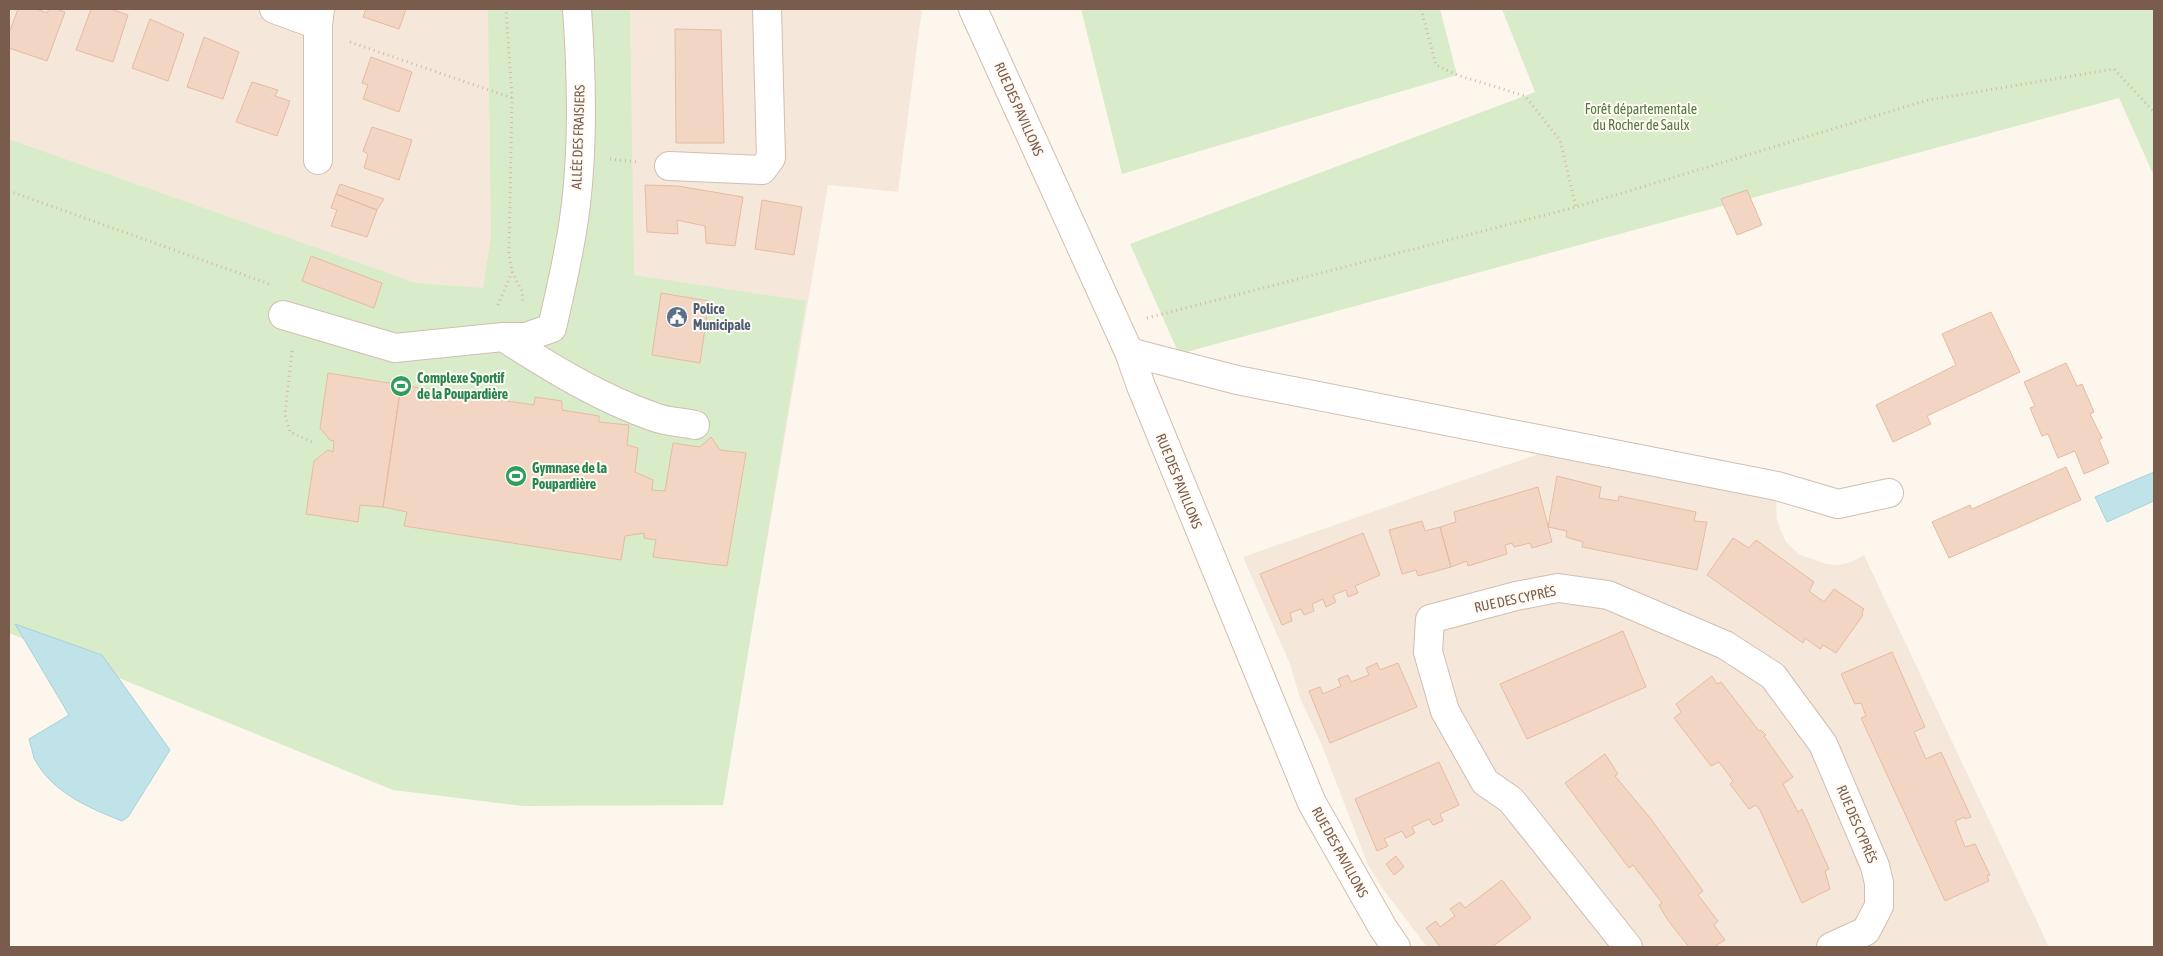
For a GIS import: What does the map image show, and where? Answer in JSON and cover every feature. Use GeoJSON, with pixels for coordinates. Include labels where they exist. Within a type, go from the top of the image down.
{"type":"FeatureCollection","features":[{"type":"Feature","properties":{"kind":"street"},"geometry":{"type":"LineString","coordinates":[[274,9],[319,17],[318,160]]}},
{"type":"Feature","properties":{"kind":"street","name":"ALLÉE DES FRAISIERS"},"geometry":{"type":"LineString","coordinates":[[494,338],[526,337],[552,328],[574,218],[579,156],[580,58],[577,9]]}},
{"type":"Feature","properties":{"kind":"street"},"geometry":{"type":"LineString","coordinates":[[669,166],[762,170],[771,158],[767,9]]}},
{"type":"Feature","properties":{"kind":"street","name":"RUE DES PAVILLONS"},"geometry":{"type":"LineString","coordinates":[[973,9],[1129,352],[1141,386],[1312,803],[1383,928],[1396,947]]}},
{"type":"Feature","properties":{"kind":"street"},"geometry":{"type":"LineString","coordinates":[[289,316],[395,348],[494,338],[590,389],[656,418],[695,425]]}},
{"type":"Feature","properties":{"kind":"street"},"geometry":{"type":"LineString","coordinates":[[1129,352],[1237,380],[1767,484],[1838,504],[1889,493]]}},
{"type":"Feature","properties":{"kind":"street","name":"RUE DES CYPRÈS"},"geometry":{"type":"LineString","coordinates":[[1628,947],[1511,800],[1485,782],[1445,711],[1428,652],[1430,619],[1516,596],[1558,588],[1608,595],[1725,644],[1773,676],[1823,744],[1875,866],[1879,883],[1878,906],[1866,931],[1831,947]]}},
{"type":"Feature","properties":{"kind":"path"},"geometry":{"type":"LineString","coordinates":[[494,338],[512,272],[509,254],[512,98],[506,9]]}},
{"type":"Feature","properties":{"kind":"path"},"geometry":{"type":"LineString","coordinates":[[1421,9],[1436,65],[1457,75],[1525,96],[1560,140],[1576,207]]}},
{"type":"Feature","properties":{"kind":"path"},"geometry":{"type":"LineString","coordinates":[[319,17],[339,38],[512,98]]}},
{"type":"Feature","properties":{"kind":"path"},"geometry":{"type":"LineString","coordinates":[[1117,326],[1576,207],[1928,100],[2114,68],[2154,112]]}},
{"type":"Feature","properties":{"kind":"path"},"geometry":{"type":"LineString","coordinates":[[579,156],[669,166]]}},
{"type":"Feature","properties":{"kind":"path"},"geometry":{"type":"LineString","coordinates":[[9,191],[269,284],[289,295],[285,414],[290,432],[312,442]]}},
{"type":"Feature","properties":{"kind":"shaded area"},"geometry":{"type":"Polygon","coordinates":[[[9,9],[922,9],[898,192],[828,185],[759,587],[304,244],[9,139],[9,9]]]}},
{"type":"Feature","properties":{"kind":"shaded area"},"geometry":{"type":"Polygon","coordinates":[[[1547,451],[1776,498],[1777,520],[1781,531],[1786,542],[1800,555],[1827,564],[1839,565],[1851,562],[1864,555],[2049,947],[1427,947],[1383,889],[1368,865],[1321,743],[1300,698],[1290,664],[1243,557],[1547,451]]]}},
{"type":"Feature","properties":{"kind":"green space","name":"Complexe Sportif de la Poupardière"},"geometry":{"type":"Polygon","coordinates":[[[488,9],[630,9],[634,275],[806,301],[723,805],[523,806],[393,790],[9,633],[9,139],[416,283],[483,288],[491,237],[488,9]]]}},
{"type":"Feature","properties":{"kind":"green space"},"geometry":{"type":"Polygon","coordinates":[[[1081,9],[1440,9],[1457,75],[1122,174],[1081,9]]]}},
{"type":"Feature","properties":{"kind":"green space","name":"Forêt départementale du Rocher de Saulx"},"geometry":{"type":"Polygon","coordinates":[[[1502,9],[2154,9],[2154,176],[2119,98],[1179,354],[1130,244],[1535,92],[1502,9]]]}},
{"type":"Feature","properties":{"kind":"water"},"geometry":{"type":"Polygon","coordinates":[[[2154,472],[2154,501],[2107,522],[2095,497],[2154,472]]]}},
{"type":"Feature","properties":{"kind":"water"},"geometry":{"type":"Polygon","coordinates":[[[15,624],[102,655],[170,750],[128,817],[122,821],[72,797],[50,780],[34,758],[29,739],[69,715],[15,624]]]}},
{"type":"Feature","properties":{"kind":"building"},"geometry":{"type":"Polygon","coordinates":[[[18,9],[36,9],[47,13],[49,9],[56,9],[65,12],[47,61],[9,48],[9,33],[18,9]]]}},
{"type":"Feature","properties":{"kind":"building"},"geometry":{"type":"Polygon","coordinates":[[[91,9],[111,9],[128,15],[113,62],[76,50],[91,9]]]}},
{"type":"Feature","properties":{"kind":"building"},"geometry":{"type":"Polygon","coordinates":[[[366,9],[406,9],[399,29],[363,17],[366,9]]]}},
{"type":"Feature","properties":{"kind":"building"},"geometry":{"type":"Polygon","coordinates":[[[150,19],[184,34],[168,81],[132,68],[150,19]]]}},
{"type":"Feature","properties":{"kind":"building"},"geometry":{"type":"Polygon","coordinates":[[[675,29],[721,30],[724,143],[676,143],[675,29]]]}},
{"type":"Feature","properties":{"kind":"building"},"geometry":{"type":"Polygon","coordinates":[[[204,37],[239,52],[223,99],[187,87],[204,37]]]}},
{"type":"Feature","properties":{"kind":"building"},"geometry":{"type":"Polygon","coordinates":[[[371,57],[412,72],[399,112],[363,99],[368,85],[362,83],[371,57]]]}},
{"type":"Feature","properties":{"kind":"building"},"geometry":{"type":"Polygon","coordinates":[[[252,82],[278,90],[275,96],[290,101],[277,136],[236,122],[252,82]]]}},
{"type":"Feature","properties":{"kind":"building"},"geometry":{"type":"Polygon","coordinates":[[[372,127],[412,140],[399,180],[364,168],[368,154],[363,151],[372,127]]]}},
{"type":"Feature","properties":{"kind":"building"},"geometry":{"type":"Polygon","coordinates":[[[340,184],[384,199],[377,210],[336,194],[340,184]]]}},
{"type":"Feature","properties":{"kind":"building"},"geometry":{"type":"Polygon","coordinates":[[[645,185],[678,186],[743,197],[735,246],[706,243],[705,226],[677,220],[678,234],[647,232],[645,185]]]}},
{"type":"Feature","properties":{"kind":"building"},"geometry":{"type":"Polygon","coordinates":[[[1747,190],[1762,225],[1737,235],[1721,199],[1747,190]]]}},
{"type":"Feature","properties":{"kind":"building"},"geometry":{"type":"Polygon","coordinates":[[[336,194],[377,210],[367,237],[331,226],[337,210],[331,208],[336,194]]]}},
{"type":"Feature","properties":{"kind":"building"},"geometry":{"type":"Polygon","coordinates":[[[762,200],[802,207],[794,255],[755,249],[762,200]]]}},
{"type":"Feature","properties":{"kind":"building"},"geometry":{"type":"Polygon","coordinates":[[[311,256],[382,283],[374,308],[302,281],[311,256]]]}},
{"type":"Feature","properties":{"kind":"building"},"geometry":{"type":"Polygon","coordinates":[[[661,293],[709,301],[700,363],[652,355],[661,293]]]}},
{"type":"Feature","properties":{"kind":"building"},"geometry":{"type":"Polygon","coordinates":[[[1991,312],[2020,372],[1927,416],[1931,424],[1893,442],[1876,405],[1956,365],[1942,334],[1991,312]]]}},
{"type":"Feature","properties":{"kind":"building"},"geometry":{"type":"Polygon","coordinates":[[[2066,363],[2077,386],[2082,384],[2094,412],[2090,414],[2102,438],[2099,440],[2109,463],[2084,474],[2075,451],[2058,458],[2048,434],[2042,436],[2030,408],[2035,406],[2024,382],[2066,363]]]}},
{"type":"Feature","properties":{"kind":"building"},"geometry":{"type":"Polygon","coordinates":[[[328,373],[401,385],[383,507],[360,505],[358,522],[306,514],[314,461],[328,450],[333,452],[334,441],[330,440],[320,428],[328,373]]]}},
{"type":"Feature","properties":{"kind":"building","name":"Gymnase de la Poupardière"},"geometry":{"type":"Polygon","coordinates":[[[401,385],[534,405],[535,397],[562,401],[562,410],[599,416],[599,422],[629,425],[627,445],[638,448],[635,472],[653,480],[652,490],[665,491],[673,443],[700,447],[711,437],[720,450],[746,453],[727,566],[653,557],[656,540],[644,538],[644,533],[625,536],[621,560],[404,526],[407,512],[383,507],[401,385]]]}},
{"type":"Feature","properties":{"kind":"building"},"geometry":{"type":"Polygon","coordinates":[[[2066,467],[2081,500],[1949,558],[1932,522],[1970,505],[1972,509],[2066,467]]]}},
{"type":"Feature","properties":{"kind":"building"},"geometry":{"type":"Polygon","coordinates":[[[1557,476],[1601,487],[1599,498],[1618,501],[1619,496],[1696,512],[1694,521],[1707,522],[1697,570],[1582,547],[1583,542],[1566,537],[1567,531],[1548,527],[1557,476]]]}},
{"type":"Feature","properties":{"kind":"building"},"geometry":{"type":"Polygon","coordinates":[[[1538,487],[1552,542],[1532,548],[1530,543],[1514,547],[1512,543],[1505,545],[1507,554],[1468,566],[1467,561],[1451,567],[1440,527],[1456,522],[1454,512],[1538,487]]]}},
{"type":"Feature","properties":{"kind":"building"},"geometry":{"type":"Polygon","coordinates":[[[1422,521],[1425,531],[1440,527],[1451,567],[1418,576],[1416,570],[1402,574],[1389,530],[1422,521]]]}},
{"type":"Feature","properties":{"kind":"building"},"geometry":{"type":"Polygon","coordinates":[[[1363,533],[1380,575],[1355,586],[1358,593],[1348,597],[1346,590],[1333,595],[1336,602],[1326,607],[1323,599],[1312,604],[1314,611],[1304,615],[1301,609],[1290,613],[1292,621],[1282,625],[1260,574],[1363,533]]]}},
{"type":"Feature","properties":{"kind":"building"},"geometry":{"type":"Polygon","coordinates":[[[1733,538],[1749,548],[1756,540],[1814,582],[1809,591],[1824,602],[1834,589],[1864,609],[1863,615],[1836,653],[1823,645],[1820,649],[1805,638],[1803,643],[1707,575],[1733,538]]]}},
{"type":"Feature","properties":{"kind":"building"},"geometry":{"type":"Polygon","coordinates":[[[1623,631],[1646,687],[1527,739],[1500,684],[1623,631]]]}},
{"type":"Feature","properties":{"kind":"building"},"geometry":{"type":"Polygon","coordinates":[[[1892,652],[1925,727],[1914,732],[1926,759],[1941,752],[1971,817],[1955,821],[1965,847],[1975,844],[1990,875],[1987,876],[1989,881],[1945,901],[1861,718],[1866,716],[1861,703],[1855,704],[1841,674],[1892,652]]]}},
{"type":"Feature","properties":{"kind":"building"},"geometry":{"type":"Polygon","coordinates":[[[1377,663],[1380,670],[1398,663],[1417,707],[1330,743],[1309,691],[1320,687],[1323,694],[1341,686],[1338,679],[1348,675],[1351,682],[1369,675],[1366,668],[1377,663]]]}},
{"type":"Feature","properties":{"kind":"building"},"geometry":{"type":"Polygon","coordinates":[[[1712,676],[1717,684],[1721,682],[1759,731],[1761,730],[1766,735],[1764,736],[1793,777],[1783,784],[1798,812],[1802,809],[1829,869],[1825,871],[1830,889],[1802,903],[1760,810],[1756,805],[1749,809],[1730,784],[1733,781],[1719,762],[1711,766],[1674,718],[1681,712],[1676,704],[1712,676]]]}},
{"type":"Feature","properties":{"kind":"building"},"geometry":{"type":"Polygon","coordinates":[[[1605,754],[1618,774],[1615,776],[1651,819],[1703,891],[1698,895],[1718,921],[1714,925],[1725,940],[1714,947],[1689,947],[1667,919],[1659,905],[1662,903],[1633,865],[1629,868],[1565,783],[1605,754]]]}},
{"type":"Feature","properties":{"kind":"building"},"geometry":{"type":"Polygon","coordinates":[[[1439,762],[1459,805],[1440,814],[1443,821],[1433,825],[1429,819],[1412,827],[1415,833],[1406,838],[1402,831],[1384,839],[1388,846],[1377,851],[1355,799],[1439,762]]]}},
{"type":"Feature","properties":{"kind":"building"},"geometry":{"type":"Polygon","coordinates":[[[1396,856],[1404,867],[1394,875],[1386,864],[1396,856]]]}},
{"type":"Feature","properties":{"kind":"building"},"geometry":{"type":"Polygon","coordinates":[[[1502,880],[1531,918],[1492,947],[1440,947],[1426,928],[1436,921],[1440,927],[1455,916],[1450,909],[1460,902],[1465,908],[1502,880]]]}},
{"type":"Feature","properties":{"kind":"place","name":"Police Municipale"},"geometry":{"type":"Point","coordinates":[677,317]}},
{"type":"Feature","properties":{"kind":"place","name":"Complexe Sportif de la Poupardière"},"geometry":{"type":"Point","coordinates":[401,386]}},
{"type":"Feature","properties":{"kind":"place","name":"Gymnase de la Poupardière"},"geometry":{"type":"Point","coordinates":[516,476]}}]}
